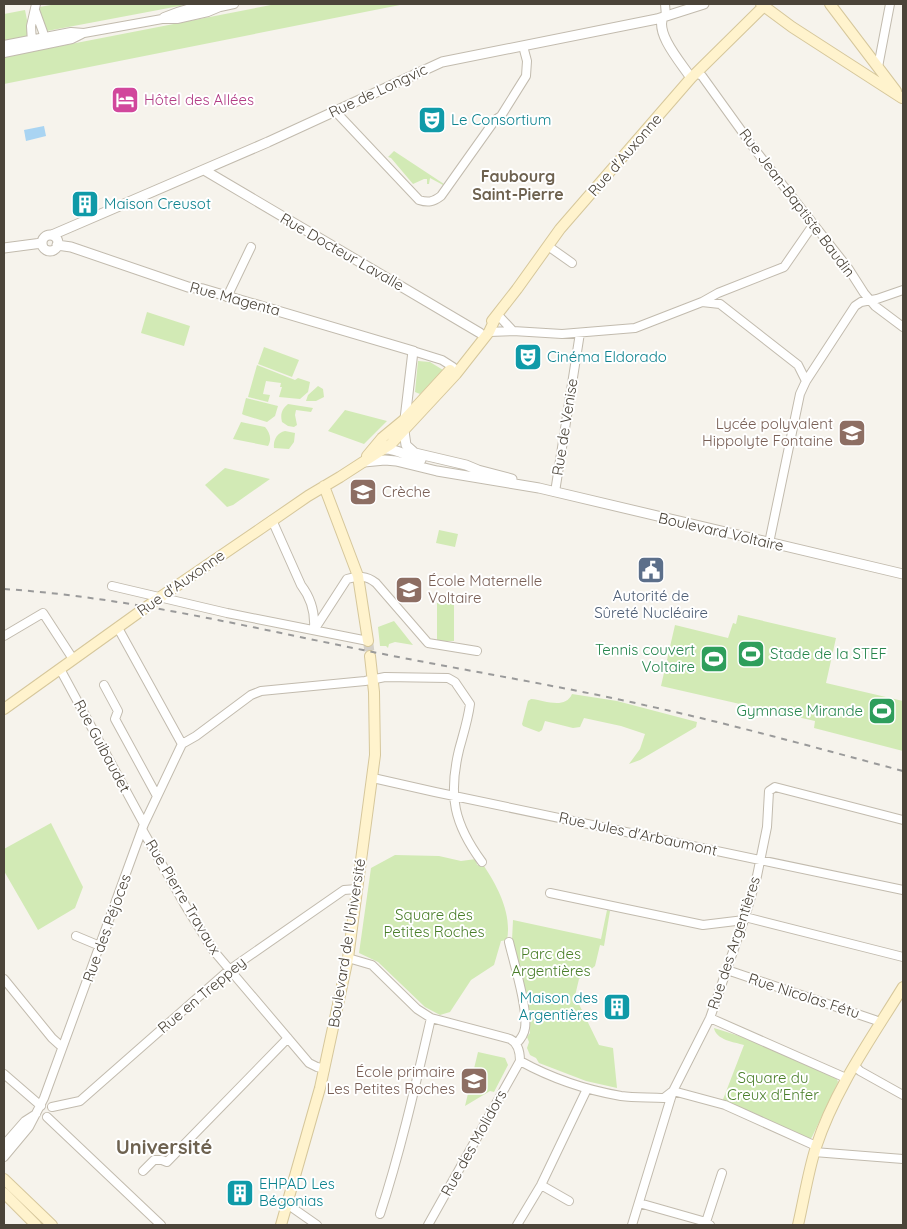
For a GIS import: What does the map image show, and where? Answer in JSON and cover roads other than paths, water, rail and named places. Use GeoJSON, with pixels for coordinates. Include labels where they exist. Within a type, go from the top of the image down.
{"type":"FeatureCollection","features":[{"type":"Feature","properties":{"kind":"main road"},"geometry":{"type":"LineString","coordinates":[[830,4],[902,99]]}},
{"type":"Feature","properties":{"kind":"main road"},"geometry":{"type":"LineString","coordinates":[[763,5],[902,99]]}},
{"type":"Feature","properties":{"kind":"main road","name":"Rue d'Auxonne"},"geometry":{"type":"LineString","coordinates":[[4,709],[272,520],[361,462],[388,447],[405,419],[425,403],[453,367],[485,333],[560,229],[693,76],[763,5]]}},
{"type":"Feature","properties":{"kind":"main road"},"geometry":{"type":"LineString","coordinates":[[855,67],[863,65],[869,55]]}},
{"type":"Feature","properties":{"kind":"main road","name":"Rue d'Auxonne"},"geometry":{"type":"LineString","coordinates":[[361,462],[371,450],[399,429],[425,403],[475,350],[485,333]]}},
{"type":"Feature","properties":{"kind":"main road"},"geometry":{"type":"LineString","coordinates":[[324,486],[358,576],[368,641]]}},
{"type":"Feature","properties":{"kind":"main road","name":"Boulevard de l'Université"},"geometry":{"type":"LineString","coordinates":[[281,1225],[310,1128],[325,1069],[348,958],[373,778],[376,731],[370,656]]}},
{"type":"Feature","properties":{"kind":"main road"},"geometry":{"type":"LineString","coordinates":[[798,1225],[815,1149],[823,1128],[846,1078],[903,987]]}},
{"type":"Feature","properties":{"kind":"main road"},"geometry":{"type":"LineString","coordinates":[[4,1179],[52,1225]]}},
{"type":"Feature","properties":{"kind":"main road"},"geometry":{"type":"LineString","coordinates":[[4,1193],[36,1225]]}},
{"type":"Feature","properties":{"kind":"street"},"geometry":{"type":"LineString","coordinates":[[4,53],[71,32],[84,33],[162,18],[176,12],[234,4]]}},
{"type":"Feature","properties":{"kind":"street"},"geometry":{"type":"LineString","coordinates":[[665,4],[665,17],[660,23],[662,34],[693,76]]}},
{"type":"Feature","properties":{"kind":"street","name":"Rue de Longvic"},"geometry":{"type":"LineString","coordinates":[[52,235],[204,170],[442,62],[665,17],[704,4]]}},
{"type":"Feature","properties":{"kind":"street"},"geometry":{"type":"LineString","coordinates":[[878,67],[890,4]]}},
{"type":"Feature","properties":{"kind":"street"},"geometry":{"type":"LineString","coordinates":[[36,7],[45,41]]}},
{"type":"Feature","properties":{"kind":"street"},"geometry":{"type":"LineString","coordinates":[[32,44],[31,26],[36,7]]}},
{"type":"Feature","properties":{"kind":"street"},"geometry":{"type":"LineString","coordinates":[[4,45],[32,44]]}},
{"type":"Feature","properties":{"kind":"street"},"geometry":{"type":"LineString","coordinates":[[335,111],[419,200],[434,201],[441,196],[495,120],[501,116],[526,76],[527,61],[523,46]]}},
{"type":"Feature","properties":{"kind":"street","name":"Rue Jean-Baptiste Baudin"},"geometry":{"type":"LineString","coordinates":[[693,76],[702,76],[813,225],[848,268],[870,300],[903,327]]}},
{"type":"Feature","properties":{"kind":"street","name":"Rue Docteur Lavalle"},"geometry":{"type":"LineString","coordinates":[[204,170],[485,333]]}},
{"type":"Feature","properties":{"kind":"street"},"geometry":{"type":"LineString","coordinates":[[485,333],[513,331],[520,333],[580,333],[635,328],[702,302],[784,266],[813,225]]}},
{"type":"Feature","properties":{"kind":"street"},"geometry":{"type":"LineString","coordinates":[[42,242],[47,250],[52,250],[69,230],[68,227]]}},
{"type":"Feature","properties":{"kind":"street"},"geometry":{"type":"LineString","coordinates":[[4,248],[42,242],[46,236],[52,235],[56,238],[58,244]]}},
{"type":"Feature","properties":{"kind":"street","name":"Rue Magenta"},"geometry":{"type":"LineString","coordinates":[[58,244],[188,286],[413,352]]}},
{"type":"Feature","properties":{"kind":"street"},"geometry":{"type":"LineString","coordinates":[[548,246],[572,263]]}},
{"type":"Feature","properties":{"kind":"street"},"geometry":{"type":"LineString","coordinates":[[227,297],[251,247]]}},
{"type":"Feature","properties":{"kind":"street"},"geometry":{"type":"LineString","coordinates":[[720,304],[738,285]]}},
{"type":"Feature","properties":{"kind":"street"},"geometry":{"type":"LineString","coordinates":[[769,543],[800,394],[806,381],[850,312],[861,302],[903,290]]}},
{"type":"Feature","properties":{"kind":"street"},"geometry":{"type":"LineString","coordinates":[[702,302],[720,304],[798,365],[806,381]]}},
{"type":"Feature","properties":{"kind":"street"},"geometry":{"type":"LineString","coordinates":[[498,316],[513,331]]}},
{"type":"Feature","properties":{"kind":"street","name":"Rue de Venise"},"geometry":{"type":"LineString","coordinates":[[555,492],[580,333]]}},
{"type":"Feature","properties":{"kind":"street"},"geometry":{"type":"LineString","coordinates":[[405,419],[413,352],[442,360],[453,367]]}},
{"type":"Feature","properties":{"kind":"street"},"geometry":{"type":"LineString","coordinates":[[798,365],[815,366]]}},
{"type":"Feature","properties":{"kind":"street"},"geometry":{"type":"LineString","coordinates":[[409,387],[415,398],[425,403]]}},
{"type":"Feature","properties":{"kind":"street","name":"Boulevard Voltaire"},"geometry":{"type":"LineString","coordinates":[[399,429],[406,445],[415,453],[466,465],[478,470],[533,484],[539,488]]}},
{"type":"Feature","properties":{"kind":"street"},"geometry":{"type":"LineString","coordinates":[[388,447],[396,461]]}},
{"type":"Feature","properties":{"kind":"street","name":"Boulevard Voltaire"},"geometry":{"type":"LineString","coordinates":[[371,450],[388,447],[408,456],[434,463],[478,470]]}},
{"type":"Feature","properties":{"kind":"street","name":"Boulevard Voltaire"},"geometry":{"type":"LineString","coordinates":[[361,462],[396,461],[493,482],[539,488],[903,574]]}},
{"type":"Feature","properties":{"kind":"street"},"geometry":{"type":"LineString","coordinates":[[272,520],[301,585],[307,594],[315,615],[314,630]]}},
{"type":"Feature","properties":{"kind":"street"},"geometry":{"type":"LineString","coordinates":[[314,630],[347,579],[358,576],[368,577],[376,582],[428,643],[476,651]]}},
{"type":"Feature","properties":{"kind":"street"},"geometry":{"type":"LineString","coordinates":[[112,586],[159,598],[368,641]]}},
{"type":"Feature","properties":{"kind":"street"},"geometry":{"type":"LineString","coordinates":[[4,636],[43,613],[73,659]]}},
{"type":"Feature","properties":{"kind":"street"},"geometry":{"type":"LineString","coordinates":[[118,628],[182,744],[196,736],[251,695],[261,691],[365,681],[385,677],[448,678],[455,682],[469,701],[470,708],[457,759],[454,796],[456,813],[468,844],[482,862]]}},
{"type":"Feature","properties":{"kind":"street","name":"Rue Guibaudet"},"geometry":{"type":"LineString","coordinates":[[60,669],[144,827]]}},
{"type":"Feature","properties":{"kind":"street"},"geometry":{"type":"LineString","coordinates":[[104,685],[118,711],[115,719],[157,796]]}},
{"type":"Feature","properties":{"kind":"street","name":"Rue des Péjoces"},"geometry":{"type":"LineString","coordinates":[[4,1157],[29,1127],[41,1106],[144,827],[182,744]]}},
{"type":"Feature","properties":{"kind":"street","name":"Rue Jules d'Arbaumont"},"geometry":{"type":"LineString","coordinates":[[373,778],[903,890]]}},
{"type":"Feature","properties":{"kind":"street","name":"Rue des Argentières"},"geometry":{"type":"LineString","coordinates":[[632,1225],[673,1091],[710,1018],[744,918],[761,860],[767,827],[770,789],[775,788],[903,820]]}},
{"type":"Feature","properties":{"kind":"street","name":"Rue Pierre Travaux"},"geometry":{"type":"LineString","coordinates":[[144,827],[199,929],[213,950],[309,1063],[325,1069]]}},
{"type":"Feature","properties":{"kind":"street","name":"Rue en Treppey"},"geometry":{"type":"LineString","coordinates":[[52,1107],[80,1101],[229,970],[344,890],[357,889]]}},
{"type":"Feature","properties":{"kind":"street"},"geometry":{"type":"LineString","coordinates":[[550,894],[703,925],[744,918],[903,957]]}},
{"type":"Feature","properties":{"kind":"street"},"geometry":{"type":"LineString","coordinates":[[76,936],[100,946]]}},
{"type":"Feature","properties":{"kind":"street"},"geometry":{"type":"LineString","coordinates":[[509,942],[526,1024],[521,1039],[516,1044]]}},
{"type":"Feature","properties":{"kind":"street"},"geometry":{"type":"LineString","coordinates":[[348,958],[372,965],[417,1009],[430,1018],[510,1039],[519,1050],[520,1061],[533,1068],[586,1088],[622,1096],[664,1098],[673,1091],[725,1105],[815,1149],[903,1159]]}},
{"type":"Feature","properties":{"kind":"street","name":"Rue Nicolas Fétu"},"geometry":{"type":"LineString","coordinates":[[727,970],[881,1023]]}},
{"type":"Feature","properties":{"kind":"street"},"geometry":{"type":"LineString","coordinates":[[4,979],[52,1038],[62,1047]]}},
{"type":"Feature","properties":{"kind":"street"},"geometry":{"type":"LineString","coordinates":[[380,1214],[409,1112],[430,1018]]}},
{"type":"Feature","properties":{"kind":"street"},"geometry":{"type":"LineString","coordinates":[[710,1018],[846,1078]]}},
{"type":"Feature","properties":{"kind":"street"},"geometry":{"type":"LineString","coordinates":[[144,1171],[154,1160],[167,1162],[288,1038]]}},
{"type":"Feature","properties":{"kind":"street","name":"Rue des Molidors"},"geometry":{"type":"LineString","coordinates":[[428,1225],[520,1061]]}},
{"type":"Feature","properties":{"kind":"street"},"geometry":{"type":"LineString","coordinates":[[854,1065],[860,1071],[903,1095]]}},
{"type":"Feature","properties":{"kind":"street"},"geometry":{"type":"LineString","coordinates":[[4,1074],[41,1106],[47,1117],[161,1225]]}},
{"type":"Feature","properties":{"kind":"street"},"geometry":{"type":"LineString","coordinates":[[517,1225],[541,1185],[565,1138],[586,1088]]}},
{"type":"Feature","properties":{"kind":"street"},"geometry":{"type":"LineString","coordinates":[[4,1145],[41,1106],[50,1103],[52,1107],[47,1117]]}},
{"type":"Feature","properties":{"kind":"street"},"geometry":{"type":"LineString","coordinates":[[639,1203],[707,1224],[722,1173]]}},
{"type":"Feature","properties":{"kind":"street"},"geometry":{"type":"LineString","coordinates":[[541,1185],[569,1201]]}},
{"type":"Feature","properties":{"kind":"street"},"geometry":{"type":"LineString","coordinates":[[287,1204],[317,1225]]}},
{"type":"Feature","properties":{"kind":"water"},"geometry":{"type":"Polygon","coordinates":[[[44,126],[46,136],[26,141],[24,130],[44,126]]]}},
{"type":"Feature","properties":{"kind":"tunnel"},"geometry":{"type":"LineString","coordinates":[[368,641],[370,656]]}},
{"type":"Feature","properties":{"kind":"railway"},"geometry":{"type":"LineString","coordinates":[[4,589],[139,605],[574,690],[774,736],[903,771]]}},
{"type":"Feature","properties":{"kind":"place","name":"Hôtel des Allées"},"geometry":{"type":"Point","coordinates":[125,100]}},
{"type":"Feature","properties":{"kind":"place","name":"Le Consortium"},"geometry":{"type":"Point","coordinates":[432,120]}},
{"type":"Feature","properties":{"kind":"place","name":"Maison Creusot"},"geometry":{"type":"Point","coordinates":[85,204]}},
{"type":"Feature","properties":{"kind":"place","name":"Cinéma Eldorado"},"geometry":{"type":"Point","coordinates":[528,357]}},
{"type":"Feature","properties":{"kind":"place","name":"Lycée polyvalent Hippolyte Fontaine"},"geometry":{"type":"Point","coordinates":[852,433]}},
{"type":"Feature","properties":{"kind":"place","name":"Crèche"},"geometry":{"type":"Point","coordinates":[363,492]}},
{"type":"Feature","properties":{"kind":"place","name":"Autorité de Sûreté Nucléaire"},"geometry":{"type":"Point","coordinates":[651,570]}},
{"type":"Feature","properties":{"kind":"place","name":"École Maternelle Voltaire"},"geometry":{"type":"Point","coordinates":[409,590]}},
{"type":"Feature","properties":{"kind":"place","name":"Stade de la STEF"},"geometry":{"type":"Point","coordinates":[751,654]}},
{"type":"Feature","properties":{"kind":"place","name":"Tennis couvert Voltaire"},"geometry":{"type":"Point","coordinates":[714,659]}},
{"type":"Feature","properties":{"kind":"place","name":"Gymnase Mirande"},"geometry":{"type":"Point","coordinates":[882,711]}},
{"type":"Feature","properties":{"kind":"place","name":"Maison des Argentières"},"geometry":{"type":"Point","coordinates":[617,1007]}},
{"type":"Feature","properties":{"kind":"place","name":"École primaire Les Petites Roches"},"geometry":{"type":"Point","coordinates":[474,1081]}},
{"type":"Feature","properties":{"kind":"place","name":"EHPAD Les Bégonias"},"geometry":{"type":"Point","coordinates":[240,1193]}},
{"type":"Feature","properties":{"kind":"district","name":"Faubourg Saint-Pierre"},"geometry":{"type":"Point","coordinates":[518,185]}},
{"type":"Feature","properties":{"kind":"district","name":"Université"},"geometry":{"type":"Point","coordinates":[164,1147]}},
{"type":"Feature","properties":{"kind":"park label","name":"Square des Petites Roches"},"geometry":{"type":"Point","coordinates":[434,924]}},
{"type":"Feature","properties":{"kind":"park label","name":"Parc des Argentières"},"geometry":{"type":"Point","coordinates":[551,962]}},
{"type":"Feature","properties":{"kind":"park label","name":"Square du Creux d'Enfer"},"geometry":{"type":"Point","coordinates":[773,1086]}}]}
